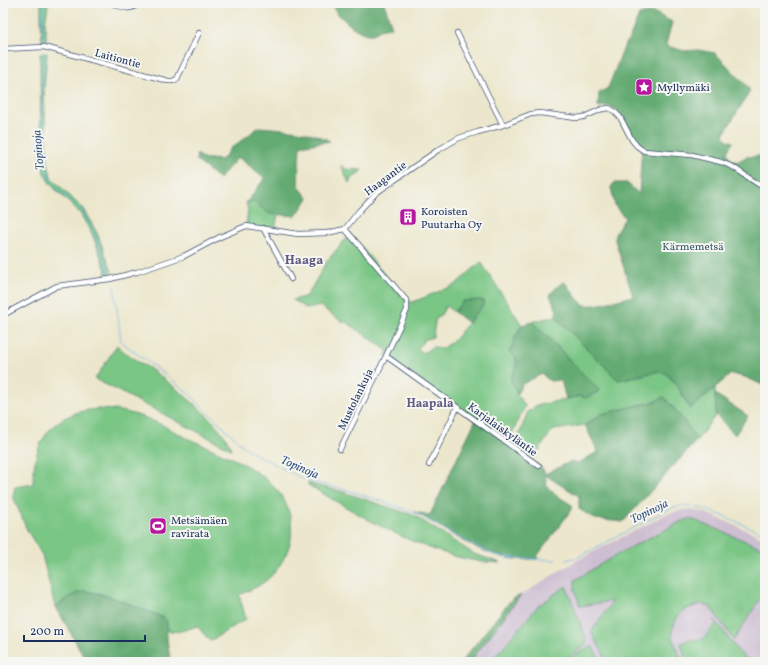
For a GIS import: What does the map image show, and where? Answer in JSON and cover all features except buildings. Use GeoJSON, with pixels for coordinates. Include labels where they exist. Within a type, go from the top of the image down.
{"type":"FeatureCollection","features":[{"type":"Feature","properties":{"kind":"street"},"geometry":{"type":"LineString","coordinates":[[111,3],[130,9],[135,7],[138,3]]}},
{"type":"Feature","properties":{"kind":"street","name":"Laitiontie"},"geometry":{"type":"LineString","coordinates":[[3,48],[44,48],[168,81],[173,81],[177,79],[199,33]]}},
{"type":"Feature","properties":{"kind":"street"},"geometry":{"type":"LineString","coordinates":[[457,33],[503,125]]}},
{"type":"Feature","properties":{"kind":"street","name":"Haagantie"},"geometry":{"type":"LineString","coordinates":[[345,229],[376,193],[438,150],[459,138],[503,125],[531,114],[550,114],[576,118],[584,117],[602,109],[609,108],[620,117],[632,140],[644,151],[692,156],[721,162],[733,167],[758,184],[765,186]]}},
{"type":"Feature","properties":{"kind":"street"},"geometry":{"type":"LineString","coordinates":[[3,315],[57,286],[110,279],[137,272],[184,256],[220,237],[246,226],[298,234],[336,232],[345,229],[407,302],[406,310],[386,356]]}},
{"type":"Feature","properties":{"kind":"street"},"geometry":{"type":"LineString","coordinates":[[263,228],[291,279]]}},
{"type":"Feature","properties":{"kind":"street","name":"Karjalaiskyläntie"},"geometry":{"type":"LineString","coordinates":[[386,356],[539,466]]}},
{"type":"Feature","properties":{"kind":"street","name":"Mustolankuja"},"geometry":{"type":"LineString","coordinates":[[340,449],[386,356]]}},
{"type":"Feature","properties":{"kind":"street"},"geometry":{"type":"LineString","coordinates":[[429,465],[457,408]]}},
{"type":"Feature","properties":{"kind":"shaded area"},"geometry":{"type":"Polygon","coordinates":[[[686,509],[704,512],[765,538],[765,662],[470,662],[521,595],[574,562],[667,514],[686,509]]]}},
{"type":"Feature","properties":{"kind":"green space"},"geometry":{"type":"Polygon","coordinates":[[[41,3],[47,3],[48,6],[45,22],[47,45],[42,44],[41,3]]]}},
{"type":"Feature","properties":{"kind":"green space"},"geometry":{"type":"Polygon","coordinates":[[[330,3],[384,3],[392,27],[382,29],[372,34],[360,32],[342,18],[330,3]]]}},
{"type":"Feature","properties":{"kind":"green space","name":"Kärmemetsä"},"geometry":{"type":"Polygon","coordinates":[[[653,12],[672,22],[666,44],[667,46],[684,51],[698,50],[715,53],[747,86],[750,91],[725,132],[724,136],[727,140],[733,142],[727,152],[730,159],[737,162],[746,157],[765,157],[765,179],[761,188],[765,189],[765,386],[745,377],[731,374],[690,409],[675,382],[660,371],[618,380],[555,316],[557,311],[550,295],[564,282],[580,302],[587,305],[615,301],[633,296],[615,240],[615,234],[625,218],[615,206],[611,187],[614,183],[627,183],[639,194],[642,147],[634,137],[623,118],[614,108],[608,106],[598,107],[599,93],[608,88],[626,42],[629,40],[639,15],[653,12]]]}},
{"type":"Feature","properties":{"kind":"green space"},"geometry":{"type":"Polygon","coordinates":[[[47,53],[44,90],[47,158],[51,177],[83,209],[97,233],[112,272],[105,276],[106,270],[93,236],[80,213],[51,185],[44,173],[41,156],[40,54],[47,53]]]}},
{"type":"Feature","properties":{"kind":"green space"},"geometry":{"type":"Polygon","coordinates":[[[259,127],[305,132],[330,141],[300,146],[298,185],[308,198],[296,216],[270,214],[254,202],[246,203],[265,178],[238,157],[219,179],[197,161],[196,155],[199,155],[201,158],[220,160],[224,158],[230,149],[259,127]]]}},
{"type":"Feature","properties":{"kind":"green space"},"geometry":{"type":"Polygon","coordinates":[[[341,165],[345,169],[362,170],[351,179],[349,183],[341,165]]]}},
{"type":"Feature","properties":{"kind":"green space"},"geometry":{"type":"Polygon","coordinates":[[[254,201],[270,214],[278,214],[275,230],[246,226],[248,210],[246,203],[254,201]]]}},
{"type":"Feature","properties":{"kind":"green space"},"geometry":{"type":"Polygon","coordinates":[[[350,234],[407,301],[413,302],[455,285],[481,262],[522,325],[515,336],[516,369],[511,379],[517,394],[525,406],[507,444],[386,356],[388,351],[345,321],[344,323],[320,306],[307,309],[293,300],[307,296],[327,261],[350,234]],[[463,301],[454,312],[446,306],[439,318],[437,317],[433,337],[424,340],[418,348],[423,353],[432,347],[443,348],[454,340],[483,305],[463,301]]]}},
{"type":"Feature","properties":{"kind":"green space"},"geometry":{"type":"Polygon","coordinates":[[[463,301],[484,301],[483,305],[468,323],[454,312],[463,301]]]}},
{"type":"Feature","properties":{"kind":"green space"},"geometry":{"type":"Polygon","coordinates":[[[555,316],[618,380],[660,371],[670,377],[674,382],[690,409],[715,388],[716,415],[697,440],[681,417],[664,397],[656,401],[602,414],[585,425],[554,430],[532,461],[514,449],[528,411],[532,410],[535,406],[580,396],[574,366],[559,348],[532,322],[555,316]]]}},
{"type":"Feature","properties":{"kind":"green space"},"geometry":{"type":"Polygon","coordinates":[[[532,322],[600,391],[586,398],[580,396],[566,399],[561,380],[550,381],[542,374],[522,384],[517,394],[511,380],[517,363],[514,356],[509,352],[522,325],[532,322]]]}},
{"type":"Feature","properties":{"kind":"green space"},"geometry":{"type":"Polygon","coordinates":[[[117,345],[128,355],[149,368],[183,394],[219,429],[227,440],[231,449],[95,379],[117,345]]]}},
{"type":"Feature","properties":{"kind":"green space"},"geometry":{"type":"Polygon","coordinates":[[[715,394],[748,416],[735,435],[716,415],[715,394]]]}},
{"type":"Feature","properties":{"kind":"green space"},"geometry":{"type":"Polygon","coordinates":[[[664,397],[681,417],[697,440],[623,522],[595,519],[579,509],[579,496],[545,475],[547,487],[572,505],[572,509],[538,555],[537,559],[509,558],[489,553],[467,543],[414,512],[430,515],[475,421],[543,469],[545,474],[570,462],[578,463],[598,452],[585,425],[601,414],[656,401],[664,397]]]}},
{"type":"Feature","properties":{"kind":"green space","name":"Metsämäen ravirata"},"geometry":{"type":"Polygon","coordinates":[[[98,409],[121,411],[149,419],[233,459],[255,471],[265,479],[274,487],[285,502],[292,528],[289,546],[282,562],[267,580],[239,595],[246,619],[210,641],[197,626],[180,631],[169,631],[164,618],[98,593],[68,597],[56,607],[54,603],[42,555],[27,530],[13,496],[15,487],[33,484],[37,454],[49,431],[58,422],[82,411],[98,409]]]}},
{"type":"Feature","properties":{"kind":"green space"},"geometry":{"type":"Polygon","coordinates":[[[308,483],[343,492],[415,516],[474,554],[501,563],[476,561],[426,547],[376,524],[308,485],[308,483]]]}},
{"type":"Feature","properties":{"kind":"green space"},"geometry":{"type":"Polygon","coordinates":[[[688,519],[694,520],[765,549],[765,591],[734,640],[710,607],[701,604],[686,609],[678,616],[672,630],[672,636],[682,662],[608,662],[591,632],[613,601],[580,606],[575,590],[575,580],[616,555],[688,519]]]}},
{"type":"Feature","properties":{"kind":"green space"},"geometry":{"type":"Polygon","coordinates":[[[566,586],[586,638],[586,644],[565,662],[490,662],[538,606],[566,586]]]}},
{"type":"Feature","properties":{"kind":"green space"},"geometry":{"type":"Polygon","coordinates":[[[85,591],[115,599],[164,618],[167,621],[167,640],[170,658],[164,661],[157,659],[151,662],[84,662],[86,660],[56,607],[73,595],[85,591]]]}},
{"type":"Feature","properties":{"kind":"green space"},"geometry":{"type":"Polygon","coordinates":[[[521,595],[470,662],[461,662],[511,600],[521,595]]]}},
{"type":"Feature","properties":{"kind":"green space"},"geometry":{"type":"Polygon","coordinates":[[[714,619],[740,653],[751,662],[686,662],[681,643],[688,640],[703,639],[716,624],[714,619]]]}},
{"type":"Feature","properties":{"kind":"green space"},"geometry":{"type":"Polygon","coordinates":[[[590,647],[593,647],[601,662],[569,662],[577,654],[590,647]]]}},
{"type":"Feature","properties":{"kind":"waterway","name":"Topinoja"},"geometry":{"type":"LineString","coordinates":[[45,3],[42,17],[45,45]]}},
{"type":"Feature","properties":{"kind":"waterway","name":"Topinoja"},"geometry":{"type":"LineString","coordinates":[[44,52],[42,96],[43,142],[48,174],[53,184],[82,211],[95,235],[110,275]]}},
{"type":"Feature","properties":{"kind":"waterway","name":"Topinoja"},"geometry":{"type":"LineString","coordinates":[[114,286],[121,341],[187,392],[242,445],[253,453],[303,479],[350,491],[414,512],[489,553],[501,557],[556,560]]}},
{"type":"Feature","properties":{"kind":"waterway","name":"Topinoja"},"geometry":{"type":"LineString","coordinates":[[566,560],[578,557],[669,509],[680,506],[696,507],[706,510],[765,534]]}},
{"type":"Feature","properties":{"kind":"place","name":"Myllymäki"},"geometry":{"type":"Point","coordinates":[644,87]}},
{"type":"Feature","properties":{"kind":"place","name":"Koroisten Puutarha Oy"},"geometry":{"type":"Point","coordinates":[408,217]}},
{"type":"Feature","properties":{"kind":"place","name":"Metsämäen ravirata"},"geometry":{"type":"Point","coordinates":[158,526]}},
{"type":"Feature","properties":{"kind":"district","name":"Haaga"},"geometry":{"type":"Point","coordinates":[304,259]}},
{"type":"Feature","properties":{"kind":"district","name":"Haapala"},"geometry":{"type":"Point","coordinates":[430,403]}}]}
